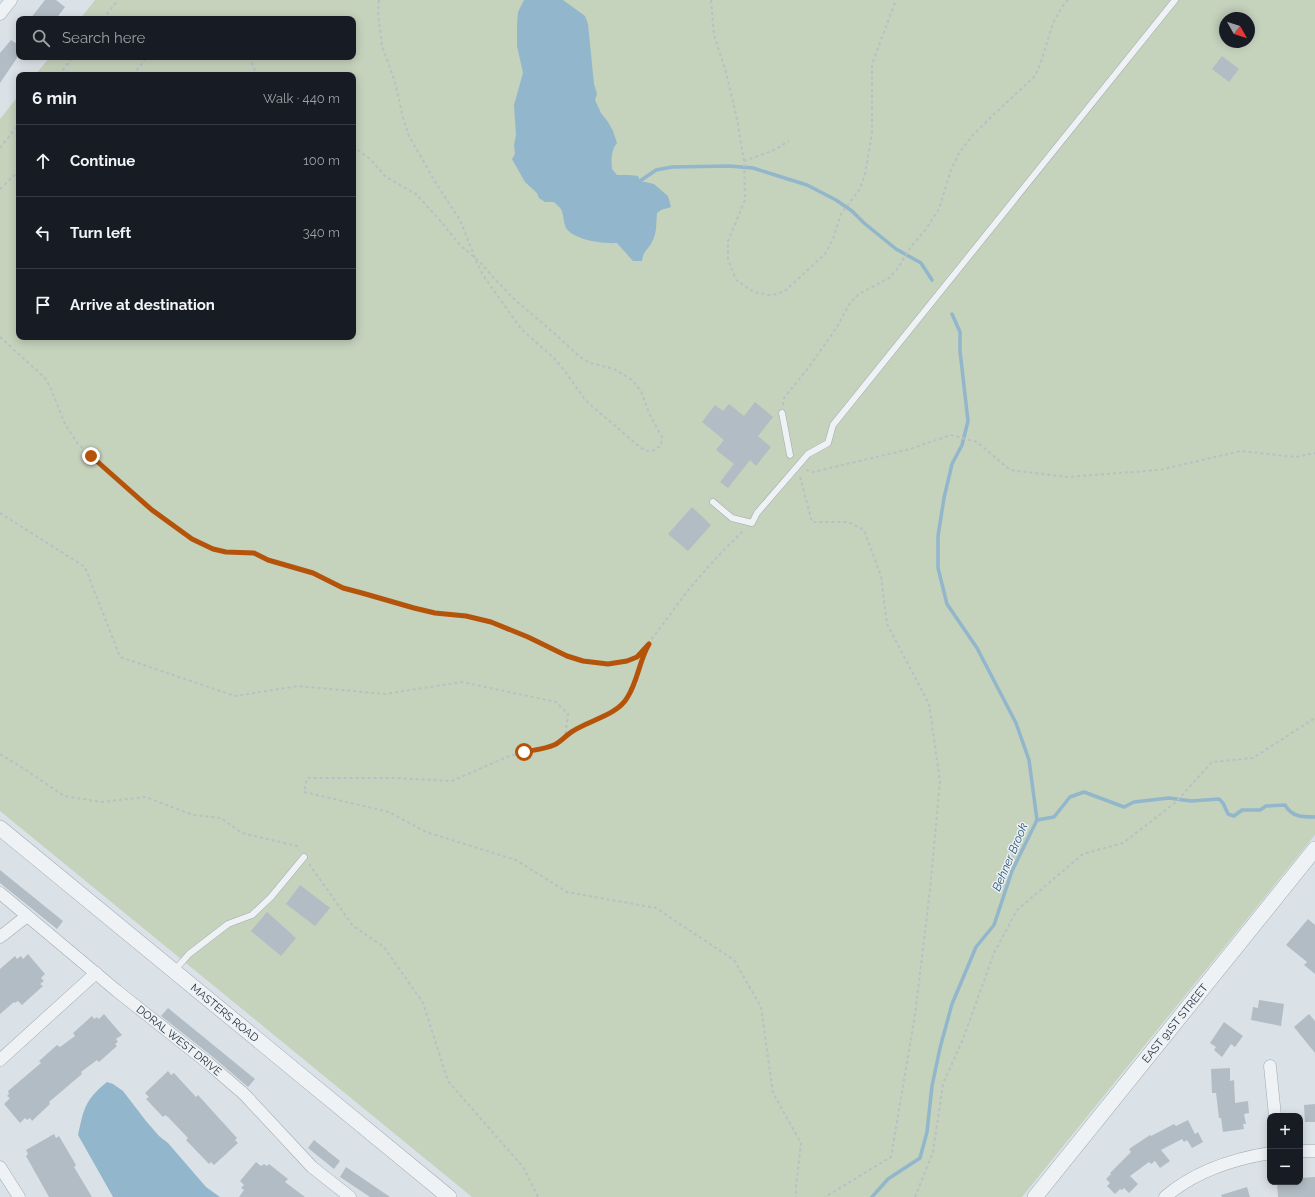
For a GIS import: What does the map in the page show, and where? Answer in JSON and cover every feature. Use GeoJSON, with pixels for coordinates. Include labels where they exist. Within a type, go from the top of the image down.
{"type":"FeatureCollection","features":[{"type":"Feature","properties":{"kind":"street"},"geometry":{"type":"LineString","coordinates":[[0,14],[11,0]]}},
{"type":"Feature","properties":{"kind":"street","name":"MASTERS ROAD"},"geometry":{"type":"LineString","coordinates":[[0,828],[449,1197]]}},
{"type":"Feature","properties":{"kind":"street","name":"EAST 91ST STREET"},"geometry":{"type":"LineString","coordinates":[[1034,1197],[1315,849]]}},
{"type":"Feature","properties":{"kind":"street","name":"DORAL WEST DRIVE"},"geometry":{"type":"LineString","coordinates":[[0,893],[244,1094],[312,1167],[350,1197]]}},
{"type":"Feature","properties":{"kind":"street"},"geometry":{"type":"LineString","coordinates":[[0,937],[27,916]]}},
{"type":"Feature","properties":{"kind":"street"},"geometry":{"type":"LineString","coordinates":[[0,1060],[96,973]]}},
{"type":"Feature","properties":{"kind":"street"},"geometry":{"type":"LineString","coordinates":[[1270,1066],[1275,1113]]}},
{"type":"Feature","properties":{"kind":"street"},"geometry":{"type":"LineString","coordinates":[[1303,1151],[1315,1151]]}},
{"type":"Feature","properties":{"kind":"street"},"geometry":{"type":"LineString","coordinates":[[1165,1197],[1183,1184],[1203,1173],[1234,1161],[1267,1154]]}},
{"type":"Feature","properties":{"kind":"street"},"geometry":{"type":"LineString","coordinates":[[0,1168],[19,1197]]}},
{"type":"Feature","properties":{"kind":"lane"},"geometry":{"type":"LineString","coordinates":[[713,502],[732,518],[752,522],[757,513],[808,454],[828,444],[833,425],[1175,0]]}},
{"type":"Feature","properties":{"kind":"lane"},"geometry":{"type":"LineString","coordinates":[[782,414],[790,455]]}},
{"type":"Feature","properties":{"kind":"lane"},"geometry":{"type":"LineString","coordinates":[[174,971],[189,954],[228,924],[252,915],[271,897],[304,857]]}},
{"type":"Feature","properties":{"kind":"path"},"geometry":{"type":"LineString","coordinates":[[105,16],[118,0]]}},
{"type":"Feature","properties":{"kind":"path"},"geometry":{"type":"LineString","coordinates":[[356,148],[370,159],[386,177],[416,194],[460,245],[476,259],[482,263],[514,299],[581,358],[590,363],[614,369],[632,380],[641,391],[652,420],[661,433],[662,439],[660,447],[650,451],[641,448],[586,401],[554,358],[521,329],[483,275],[476,259],[460,220],[436,185],[409,136],[401,112],[395,82],[382,46],[378,13],[379,0]]}},
{"type":"Feature","properties":{"kind":"path"},"geometry":{"type":"LineString","coordinates":[[711,0],[714,35],[726,72],[737,119],[745,171],[745,200],[728,242],[727,256],[736,280],[758,294],[769,296],[782,292],[819,260],[829,249],[834,239],[840,217],[860,189],[863,182],[869,150],[873,115],[872,64],[896,0]]}},
{"type":"Feature","properties":{"kind":"path"},"geometry":{"type":"LineString","coordinates":[[782,414],[784,398],[809,367],[837,326],[850,303],[859,294],[889,278],[898,268],[910,248],[926,229],[938,209],[951,170],[959,153],[972,136],[1034,77],[1040,65],[1053,23],[1062,7],[1068,0]]}},
{"type":"Feature","properties":{"kind":"path"},"geometry":{"type":"LineString","coordinates":[[60,72],[70,60]]}},
{"type":"Feature","properties":{"kind":"path"},"geometry":{"type":"LineString","coordinates":[[136,72],[144,60]]}},
{"type":"Feature","properties":{"kind":"path"},"geometry":{"type":"LineString","coordinates":[[250,60],[256,72]]}},
{"type":"Feature","properties":{"kind":"path"},"geometry":{"type":"LineString","coordinates":[[0,148],[16,128]]}},
{"type":"Feature","properties":{"kind":"path"},"geometry":{"type":"LineString","coordinates":[[744,161],[772,151],[789,141]]}},
{"type":"Feature","properties":{"kind":"path"},"geometry":{"type":"LineString","coordinates":[[0,189],[16,174]]}},
{"type":"Feature","properties":{"kind":"path"},"geometry":{"type":"LineString","coordinates":[[0,337],[45,378],[65,424],[73,438],[84,450],[152,510],[192,539],[204,545],[226,552],[254,553],[268,560],[313,573],[343,588],[414,608],[435,613],[466,616],[486,621],[519,633],[567,656],[583,661],[608,664],[627,661],[637,657],[649,644],[698,578],[752,522]]}},
{"type":"Feature","properties":{"kind":"path"},"geometry":{"type":"LineString","coordinates":[[797,466],[813,472],[910,449],[951,435],[977,442],[1010,470],[1067,478],[1159,470],[1241,450],[1295,457],[1315,453]]}},
{"type":"Feature","properties":{"kind":"path"},"geometry":{"type":"LineString","coordinates":[[797,466],[812,522],[848,522],[864,530],[881,576],[887,624],[929,704],[940,781],[930,890],[915,1015],[891,1157],[825,1197]]}},
{"type":"Feature","properties":{"kind":"path"},"geometry":{"type":"LineString","coordinates":[[0,513],[85,567],[120,657],[235,696],[298,686],[385,694],[462,682],[556,702],[568,714],[565,737]]}},
{"type":"Feature","properties":{"kind":"path"},"geometry":{"type":"LineString","coordinates":[[649,644],[641,658],[632,688],[623,703],[613,711],[581,726],[553,745],[509,756],[452,780],[307,778],[304,792],[389,812],[426,832],[516,860],[567,892],[656,908],[734,960],[761,1007],[773,1093],[801,1143],[796,1197]]}},
{"type":"Feature","properties":{"kind":"path"},"geometry":{"type":"LineString","coordinates":[[915,1197],[933,1152],[943,1084],[963,1039],[994,953],[1017,910],[1083,854],[1123,843],[1176,802],[1184,791],[1212,762],[1253,758],[1315,718]]}},
{"type":"Feature","properties":{"kind":"path"},"geometry":{"type":"LineString","coordinates":[[0,754],[64,796],[101,802],[146,797],[193,815],[221,818],[242,833],[296,846],[353,926],[384,947],[424,1003],[448,1081],[523,1167],[538,1197]]}},
{"type":"Feature","properties":{"kind":"green space"},"geometry":{"type":"Polygon","coordinates":[[[95,0],[1315,0],[1315,835],[1022,1197],[472,1197],[0,811],[0,119],[16,99],[16,340],[356,340],[356,72],[38,72],[48,60],[356,60],[356,16],[82,16],[95,0]]]}},
{"type":"Feature","properties":{"kind":"water"},"geometry":{"type":"Polygon","coordinates":[[[524,0],[563,0],[585,16],[588,24],[594,84],[597,94],[595,100],[601,113],[613,131],[617,143],[612,155],[612,169],[617,175],[638,176],[640,181],[654,184],[668,196],[671,207],[657,213],[654,239],[643,255],[642,261],[633,261],[617,243],[604,243],[575,236],[566,228],[561,209],[554,202],[545,202],[539,198],[537,193],[525,182],[512,159],[515,154],[514,145],[516,135],[514,105],[523,73],[517,46],[518,12],[524,0]]]}},
{"type":"Feature","properties":{"kind":"water"},"geometry":{"type":"Polygon","coordinates":[[[107,1082],[123,1091],[159,1136],[168,1143],[206,1187],[220,1197],[113,1197],[78,1135],[86,1105],[94,1094],[107,1082]]]}},
{"type":"Feature","properties":{"kind":"building"},"geometry":{"type":"Polygon","coordinates":[[[45,0],[56,0],[65,7],[58,16],[32,16],[45,0]]]}},
{"type":"Feature","properties":{"kind":"building"},"geometry":{"type":"Polygon","coordinates":[[[11,40],[16,43],[16,59],[0,83],[0,53],[11,40]]]}},
{"type":"Feature","properties":{"kind":"building"},"geometry":{"type":"Polygon","coordinates":[[[1222,56],[1239,69],[1229,82],[1212,69],[1222,56]]]}},
{"type":"Feature","properties":{"kind":"building"},"geometry":{"type":"Polygon","coordinates":[[[755,402],[773,417],[758,436],[771,447],[756,466],[750,460],[728,488],[720,482],[734,464],[716,450],[724,440],[702,422],[715,405],[723,411],[729,404],[744,416],[755,402]]]}},
{"type":"Feature","properties":{"kind":"building"},"geometry":{"type":"Polygon","coordinates":[[[692,507],[711,525],[688,551],[668,534],[692,507]]]}},
{"type":"Feature","properties":{"kind":"building"},"geometry":{"type":"Polygon","coordinates":[[[0,870],[63,921],[57,929],[0,883],[0,870]]]}},
{"type":"Feature","properties":{"kind":"building"},"geometry":{"type":"Polygon","coordinates":[[[300,885],[330,908],[315,926],[286,904],[300,885]]]}},
{"type":"Feature","properties":{"kind":"building"},"geometry":{"type":"Polygon","coordinates":[[[267,912],[296,938],[281,956],[251,931],[267,912]]]}},
{"type":"Feature","properties":{"kind":"building"},"geometry":{"type":"Polygon","coordinates":[[[1308,919],[1315,925],[1315,974],[1304,965],[1307,962],[1286,945],[1308,919]]]}},
{"type":"Feature","properties":{"kind":"building"},"geometry":{"type":"Polygon","coordinates":[[[28,954],[45,974],[41,978],[44,981],[40,984],[43,986],[22,1005],[18,1001],[15,1003],[14,1002],[0,1014],[0,969],[15,956],[17,959],[21,956],[23,959],[28,954]]]}},
{"type":"Feature","properties":{"kind":"building"},"geometry":{"type":"Polygon","coordinates":[[[1259,1000],[1284,1004],[1281,1026],[1251,1020],[1253,1007],[1258,1008],[1259,1000]]]}},
{"type":"Feature","properties":{"kind":"building"},"geometry":{"type":"Polygon","coordinates":[[[168,1008],[255,1079],[248,1087],[161,1016],[168,1008]]]}},
{"type":"Feature","properties":{"kind":"building"},"geometry":{"type":"Polygon","coordinates":[[[104,1014],[122,1035],[116,1039],[118,1042],[115,1044],[117,1046],[99,1062],[97,1060],[81,1072],[82,1074],[49,1102],[50,1104],[32,1121],[30,1118],[27,1120],[25,1118],[20,1123],[4,1104],[10,1098],[7,1096],[9,1094],[8,1091],[41,1063],[39,1061],[57,1045],[60,1047],[75,1036],[73,1033],[92,1016],[94,1019],[97,1017],[99,1019],[104,1014]]]}},
{"type":"Feature","properties":{"kind":"building"},"geometry":{"type":"Polygon","coordinates":[[[1309,1014],[1315,1021],[1315,1053],[1294,1027],[1309,1014]]]}},
{"type":"Feature","properties":{"kind":"building"},"geometry":{"type":"Polygon","coordinates":[[[1224,1022],[1243,1036],[1235,1047],[1231,1044],[1222,1057],[1214,1050],[1216,1047],[1210,1043],[1224,1022]]]}},
{"type":"Feature","properties":{"kind":"building"},"geometry":{"type":"Polygon","coordinates":[[[1230,1068],[1230,1081],[1234,1080],[1235,1103],[1248,1101],[1249,1113],[1244,1114],[1246,1124],[1243,1124],[1244,1129],[1223,1132],[1221,1118],[1219,1118],[1216,1093],[1212,1093],[1211,1069],[1230,1068]]]}},
{"type":"Feature","properties":{"kind":"building"},"geometry":{"type":"Polygon","coordinates":[[[168,1071],[171,1075],[174,1073],[196,1097],[198,1095],[237,1138],[235,1140],[238,1143],[214,1165],[211,1162],[209,1164],[186,1140],[188,1138],[168,1117],[165,1115],[163,1117],[146,1099],[149,1097],[145,1093],[168,1071]]]}},
{"type":"Feature","properties":{"kind":"building"},"geometry":{"type":"Polygon","coordinates":[[[1315,1104],[1315,1122],[1305,1122],[1304,1105],[1315,1104]]]}},
{"type":"Feature","properties":{"kind":"building"},"geometry":{"type":"Polygon","coordinates":[[[1188,1120],[1195,1134],[1198,1132],[1203,1142],[1192,1148],[1187,1140],[1184,1142],[1182,1139],[1161,1150],[1170,1161],[1160,1168],[1155,1161],[1151,1164],[1149,1162],[1130,1176],[1138,1184],[1129,1193],[1124,1188],[1122,1190],[1120,1189],[1115,1194],[1107,1186],[1110,1183],[1106,1179],[1131,1152],[1129,1149],[1150,1135],[1151,1136],[1174,1124],[1176,1126],[1188,1120]]]}},
{"type":"Feature","properties":{"kind":"building"},"geometry":{"type":"Polygon","coordinates":[[[54,1134],[56,1138],[59,1136],[76,1165],[74,1167],[92,1197],[49,1197],[26,1156],[28,1154],[26,1150],[54,1134]]]}},
{"type":"Feature","properties":{"kind":"building"},"geometry":{"type":"Polygon","coordinates":[[[314,1140],[340,1161],[334,1169],[308,1148],[314,1140]]]}},
{"type":"Feature","properties":{"kind":"building"},"geometry":{"type":"Polygon","coordinates":[[[256,1162],[261,1166],[264,1164],[267,1166],[269,1164],[288,1179],[285,1182],[305,1197],[239,1197],[244,1190],[241,1188],[244,1185],[240,1181],[256,1162]]]}},
{"type":"Feature","properties":{"kind":"building"},"geometry":{"type":"Polygon","coordinates":[[[346,1167],[390,1197],[370,1197],[340,1177],[346,1167]]]}},
{"type":"Feature","properties":{"kind":"building"},"geometry":{"type":"Polygon","coordinates":[[[1315,1177],[1315,1197],[1278,1197],[1277,1185],[1303,1185],[1303,1178],[1315,1177]]]}},
{"type":"Feature","properties":{"kind":"building"},"geometry":{"type":"Polygon","coordinates":[[[1247,1187],[1250,1197],[1222,1197],[1221,1195],[1247,1187]]]}},
{"type":"Feature","properties":{"kind":"waterway"},"geometry":{"type":"LineString","coordinates":[[640,181],[656,170],[672,167],[729,166],[753,168],[807,185],[836,200],[852,211],[864,223],[896,249],[921,263],[932,280]]}},
{"type":"Feature","properties":{"kind":"waterway"},"geometry":{"type":"LineString","coordinates":[[952,314],[960,332],[960,351],[968,421],[962,445],[952,464],[944,498],[938,536],[938,568],[947,604],[977,648],[1016,723],[1029,760],[1037,820]]}},
{"type":"Feature","properties":{"kind":"waterway","name":"Behner Brook"},"geometry":{"type":"LineString","coordinates":[[872,1197],[888,1179],[920,1158],[927,1132],[932,1086],[940,1048],[952,1004],[976,947],[994,925],[1012,871],[1037,820],[1054,817],[1070,797],[1084,792],[1124,807],[1134,802],[1169,798],[1191,801],[1219,799],[1223,803],[1228,814],[1234,816],[1242,810],[1260,810],[1266,806],[1285,805],[1291,812],[1298,816],[1315,817]]}},
{"type":"Feature","properties":{"kind":"route"},"geometry":{"type":"LineString","coordinates":[[91,456],[134,496],[152,510],[192,539],[213,549],[226,552],[254,553],[268,560],[313,573],[343,588],[428,612],[474,617],[491,622],[528,637],[574,659],[591,663],[615,664],[627,661],[637,657],[649,644],[641,658],[632,688],[628,696],[619,707],[573,731],[553,745],[524,752]]}}]}
